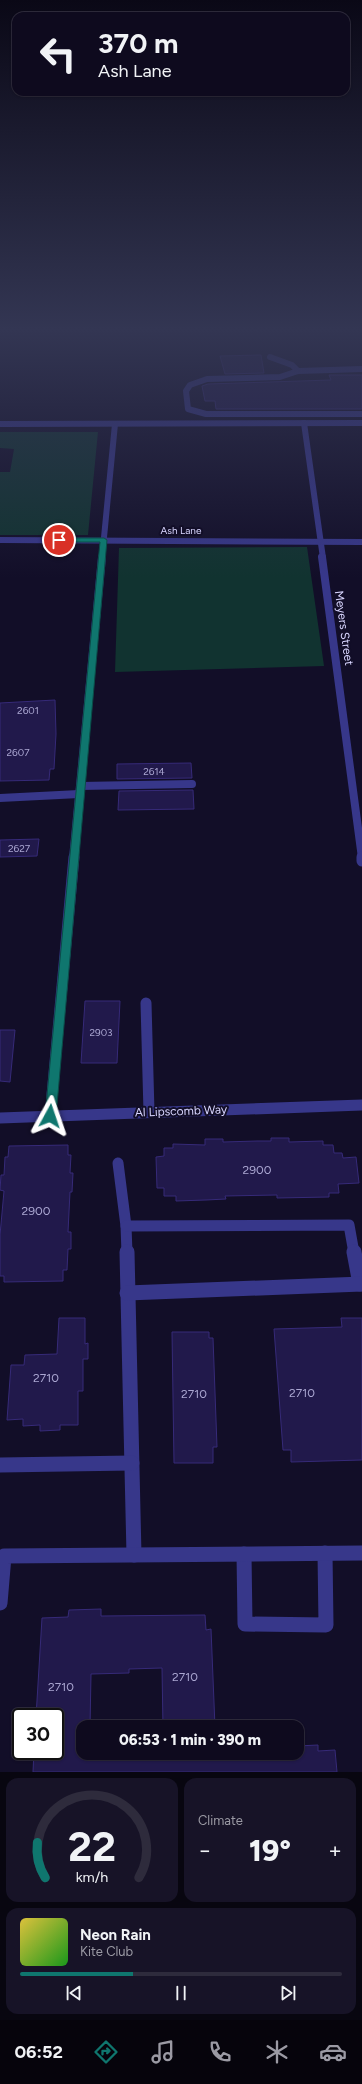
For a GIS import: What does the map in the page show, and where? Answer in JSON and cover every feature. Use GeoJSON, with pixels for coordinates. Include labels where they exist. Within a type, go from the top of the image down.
{"type":"FeatureCollection","features":[{"type":"Feature","properties":{"kind":"street"},"geometry":{"type":"LineString","coordinates":[[200,413],[219,415],[362,414]]}},
{"type":"Feature","properties":{"kind":"street","name":"Meyers Street"},"geometry":{"type":"LineString","coordinates":[[304,423],[339,678],[362,861]]}},
{"type":"Feature","properties":{"kind":"street"},"geometry":{"type":"LineString","coordinates":[[0,424],[362,423]]}},
{"type":"Feature","properties":{"kind":"street"},"geometry":{"type":"LineString","coordinates":[[50,1116],[115,424]]}},
{"type":"Feature","properties":{"kind":"street","name":"Ash Lane"},"geometry":{"type":"LineString","coordinates":[[0,540],[362,542]]}},
{"type":"Feature","properties":{"kind":"street"},"geometry":{"type":"LineString","coordinates":[[0,798],[80,790],[192,784]]}},
{"type":"Feature","properties":{"kind":"street"},"geometry":{"type":"LineString","coordinates":[[146,1003],[149,1112]]}},
{"type":"Feature","properties":{"kind":"street","name":"Al Lipscomb Way"},"geometry":{"type":"LineString","coordinates":[[0,1118],[362,1105]]}},
{"type":"Feature","properties":{"kind":"street"},"geometry":{"type":"LineString","coordinates":[[118,1163],[126,1226],[134,1555]]}},
{"type":"Feature","properties":{"kind":"street"},"geometry":{"type":"LineString","coordinates":[[126,1226],[349,1225],[361,1284],[127,1293]]}},
{"type":"Feature","properties":{"kind":"street"},"geometry":{"type":"LineString","coordinates":[[0,1466],[132,1462]]}},
{"type":"Feature","properties":{"kind":"street"},"geometry":{"type":"LineString","coordinates":[[244,1554],[245,1624],[326,1625],[325,1553]]}},
{"type":"Feature","properties":{"kind":"street"},"geometry":{"type":"LineString","coordinates":[[0,1603],[4,1556],[362,1553]]}},
{"type":"Feature","properties":{"kind":"green space"},"geometry":{"type":"Polygon","coordinates":[[[0,432],[98,432],[88,535],[0,535],[0,472],[10,472],[14,449],[0,448],[0,432]]]}},
{"type":"Feature","properties":{"kind":"green space"},"geometry":{"type":"Polygon","coordinates":[[[307,547],[324,666],[115,672],[119,548],[307,547]]]}},
{"type":"Feature","properties":{"kind":"building"},"geometry":{"type":"Polygon","coordinates":[[[55,700],[56,734],[54,769],[50,769],[49,780],[0,781],[0,703],[55,700]]]}},
{"type":"Feature","properties":{"kind":"building"},"geometry":{"type":"Polygon","coordinates":[[[191,763],[192,778],[117,779],[117,764],[191,763]]]}},
{"type":"Feature","properties":{"kind":"building"},"geometry":{"type":"Polygon","coordinates":[[[193,790],[194,809],[118,810],[119,791],[193,790]]]}},
{"type":"Feature","properties":{"kind":"building"},"geometry":{"type":"Polygon","coordinates":[[[39,839],[37,856],[0,857],[0,840],[39,839]]]}},
{"type":"Feature","properties":{"kind":"building"},"geometry":{"type":"Polygon","coordinates":[[[85,1001],[120,1001],[117,1063],[81,1063],[85,1001]]]}},
{"type":"Feature","properties":{"kind":"building"},"geometry":{"type":"Polygon","coordinates":[[[0,1030],[15,1030],[10,1082],[0,1081],[0,1030]]]}},
{"type":"Feature","properties":{"kind":"building"},"geometry":{"type":"Polygon","coordinates":[[[271,1138],[289,1138],[289,1142],[323,1141],[323,1145],[333,1145],[334,1153],[342,1153],[343,1158],[356,1157],[359,1183],[338,1184],[339,1193],[329,1193],[329,1197],[277,1198],[277,1195],[225,1196],[226,1199],[176,1201],[176,1196],[164,1196],[164,1188],[157,1188],[156,1157],[164,1156],[164,1148],[173,1148],[173,1144],[205,1145],[205,1139],[223,1139],[223,1142],[271,1141],[271,1138]]]}},
{"type":"Feature","properties":{"kind":"building"},"geometry":{"type":"Polygon","coordinates":[[[68,1145],[68,1155],[71,1155],[70,1173],[73,1173],[72,1192],[70,1192],[68,1232],[71,1232],[71,1249],[68,1249],[67,1270],[63,1270],[63,1281],[4,1282],[4,1276],[0,1276],[0,1235],[4,1191],[0,1190],[1,1175],[4,1175],[5,1157],[8,1157],[9,1146],[68,1145]]]}},
{"type":"Feature","properties":{"kind":"building"},"geometry":{"type":"Polygon","coordinates":[[[59,1318],[85,1318],[85,1344],[88,1343],[88,1359],[83,1359],[83,1391],[78,1391],[78,1425],[60,1425],[60,1430],[40,1431],[40,1425],[23,1426],[23,1419],[7,1420],[11,1365],[24,1365],[25,1355],[57,1354],[59,1318]]]}},
{"type":"Feature","properties":{"kind":"building"},"geometry":{"type":"Polygon","coordinates":[[[341,1318],[362,1318],[362,1460],[291,1462],[291,1450],[283,1450],[274,1329],[342,1327],[341,1318]]]}},
{"type":"Feature","properties":{"kind":"building"},"geometry":{"type":"Polygon","coordinates":[[[172,1332],[209,1332],[209,1338],[213,1338],[217,1447],[213,1447],[213,1463],[174,1463],[172,1332]]]}},
{"type":"Feature","properties":{"kind":"building"},"geometry":{"type":"Polygon","coordinates":[[[101,1609],[101,1616],[205,1615],[206,1630],[211,1629],[215,1720],[163,1720],[162,1668],[129,1669],[129,1673],[91,1674],[90,1720],[76,1720],[76,1760],[304,1760],[304,1746],[318,1745],[318,1751],[335,1750],[337,1772],[33,1772],[34,1760],[64,1760],[64,1708],[37,1708],[42,1618],[68,1617],[69,1610],[101,1609]]]}},
{"type":"Feature","properties":{"kind":"route"},"geometry":{"type":"LineString","coordinates":[[50,1116],[89,687],[104,540],[59,540]]}}]}
